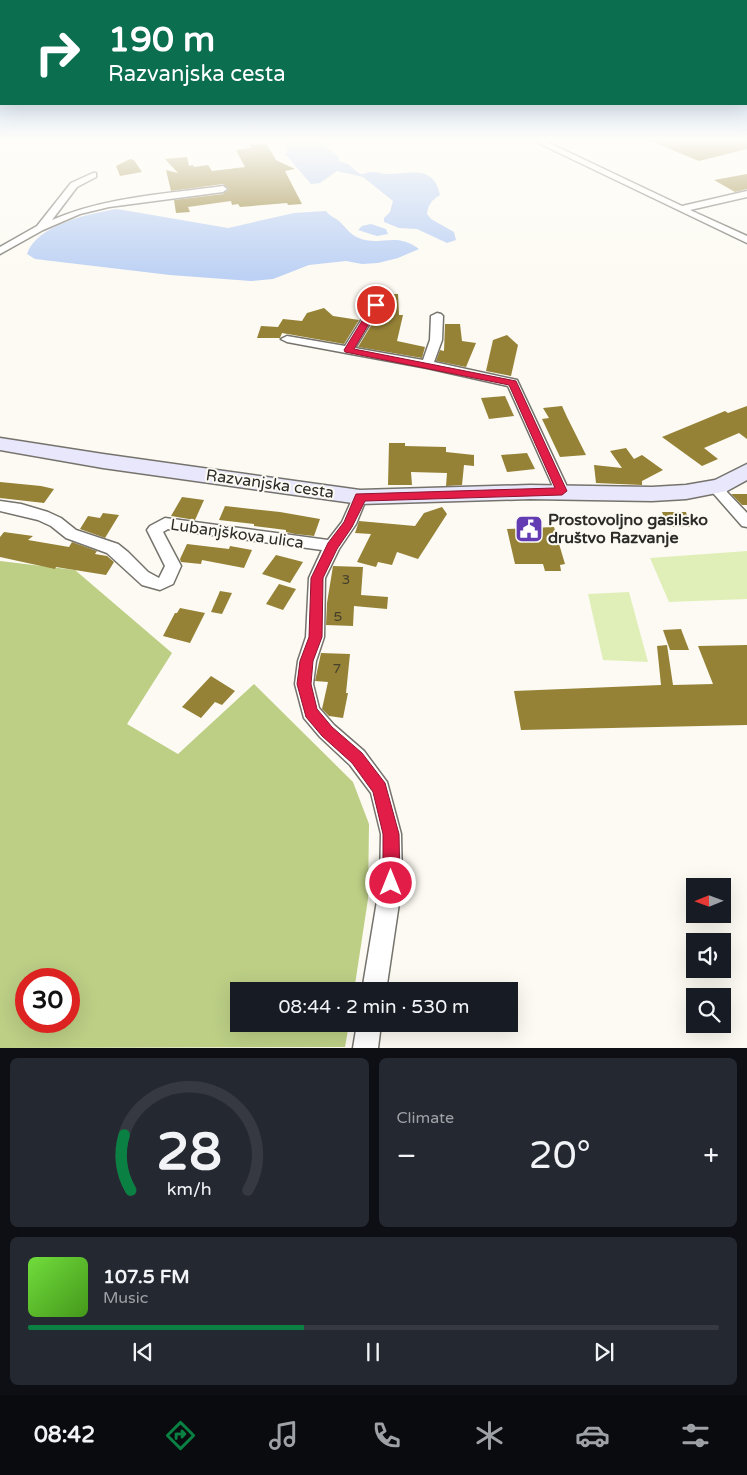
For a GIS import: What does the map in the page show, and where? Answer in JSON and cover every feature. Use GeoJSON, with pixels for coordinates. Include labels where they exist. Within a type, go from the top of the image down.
{"type":"FeatureCollection","features":[{"type":"Feature","properties":{"kind":"street"},"geometry":{"type":"LineString","coordinates":[[40,228],[72,188]]}},
{"type":"Feature","properties":{"kind":"street"},"geometry":{"type":"LineString","coordinates":[[638,188],[747,240]]}},
{"type":"Feature","properties":{"kind":"street"},"geometry":{"type":"LineString","coordinates":[[0,251],[40,228],[77,212],[109,204],[223,189]]}},
{"type":"Feature","properties":{"kind":"street"},"geometry":{"type":"LineString","coordinates":[[681,208],[747,194]]}},
{"type":"Feature","properties":{"kind":"street"},"geometry":{"type":"LineString","coordinates":[[348,350],[376,305]]}},
{"type":"Feature","properties":{"kind":"street"},"geometry":{"type":"LineString","coordinates":[[427,364],[436,340],[437,316]]}},
{"type":"Feature","properties":{"kind":"street"},"geometry":{"type":"LineString","coordinates":[[287,339],[427,364],[513,383],[562,491]]}},
{"type":"Feature","properties":{"kind":"street","name":"Razvanjska cesta"},"geometry":{"type":"LineString","coordinates":[[0,444],[103,461],[360,497],[562,491],[652,494],[686,492],[720,489],[747,470]]}},
{"type":"Feature","properties":{"kind":"street"},"geometry":{"type":"LineString","coordinates":[[720,489],[747,522]]}},
{"type":"Feature","properties":{"kind":"street"},"geometry":{"type":"LineString","coordinates":[[360,497],[359,503],[348,524],[332,546],[317,578],[315,637],[307,661],[304,684],[311,712],[327,731],[357,758],[380,789],[391,834],[391,883],[375,982]]}},
{"type":"Feature","properties":{"kind":"street","name":"Lubanjškova ulica"},"geometry":{"type":"LineString","coordinates":[[0,506],[25,511],[56,522],[71,534],[106,544],[120,553],[146,579],[158,584],[164,582],[170,576],[173,566],[156,530],[165,523],[332,546]]}},
{"type":"Feature","properties":{"kind":"street"},"geometry":{"type":"LineString","coordinates":[[366,1048],[368,1032]]}},
{"type":"Feature","properties":{"kind":"green space"},"geometry":{"type":"Polygon","coordinates":[[[747,551],[747,599],[669,602],[650,558],[747,551]]]}},
{"type":"Feature","properties":{"kind":"green space"},"geometry":{"type":"Polygon","coordinates":[[[0,561],[75,570],[172,653],[127,724],[178,754],[254,684],[353,782],[369,824],[368,899],[355,982],[230,982],[230,1032],[348,1032],[345,1047],[0,1048],[0,561]]]}},
{"type":"Feature","properties":{"kind":"green space"},"geometry":{"type":"Polygon","coordinates":[[[629,592],[648,662],[603,660],[588,594],[629,592]]]}},
{"type":"Feature","properties":{"kind":"water"},"geometry":{"type":"Polygon","coordinates":[[[377,188],[438,188],[440,195],[431,203],[427,214],[431,219],[454,232],[456,240],[447,243],[417,229],[399,228],[384,222],[384,218],[390,212],[393,201],[377,188]]]}},
{"type":"Feature","properties":{"kind":"water"},"geometry":{"type":"Polygon","coordinates":[[[117,209],[228,228],[294,213],[326,211],[351,234],[359,238],[374,241],[403,241],[419,249],[398,258],[378,263],[362,264],[346,261],[309,265],[273,279],[251,281],[170,275],[35,259],[27,254],[32,244],[41,235],[53,228],[79,217],[117,209]]]}},
{"type":"Feature","properties":{"kind":"water"},"geometry":{"type":"Polygon","coordinates":[[[371,224],[386,229],[388,234],[377,236],[358,230],[362,226],[371,224]]]}},
{"type":"Feature","properties":{"kind":"building"},"geometry":{"type":"Polygon","coordinates":[[[170,188],[194,188],[171,191],[170,188]]]}},
{"type":"Feature","properties":{"kind":"building"},"geometry":{"type":"Polygon","coordinates":[[[228,188],[294,188],[302,204],[288,205],[287,203],[240,207],[238,204],[232,205],[231,201],[188,207],[190,212],[176,213],[174,200],[223,194],[229,189],[228,188]]]}},
{"type":"Feature","properties":{"kind":"building"},"geometry":{"type":"Polygon","coordinates":[[[728,188],[747,188],[747,189],[735,192],[728,188]]]}},
{"type":"Feature","properties":{"kind":"building"},"geometry":{"type":"Polygon","coordinates":[[[378,294],[398,294],[399,315],[403,315],[397,341],[425,347],[422,358],[358,347],[383,306],[378,301],[378,294]]]}},
{"type":"Feature","properties":{"kind":"building"},"geometry":{"type":"Polygon","coordinates":[[[324,308],[333,316],[359,320],[344,344],[282,333],[280,338],[257,338],[261,326],[278,327],[283,319],[302,321],[307,313],[324,308]]]}},
{"type":"Feature","properties":{"kind":"building"},"geometry":{"type":"Polygon","coordinates":[[[445,324],[460,324],[462,341],[476,343],[466,367],[436,361],[440,350],[444,351],[445,324]]]}},
{"type":"Feature","properties":{"kind":"building"},"geometry":{"type":"Polygon","coordinates":[[[507,335],[518,345],[511,376],[486,371],[493,340],[507,335]]]}},
{"type":"Feature","properties":{"kind":"building"},"geometry":{"type":"Polygon","coordinates":[[[505,396],[514,416],[489,419],[481,398],[505,396]]]}},
{"type":"Feature","properties":{"kind":"building"},"geometry":{"type":"Polygon","coordinates":[[[562,406],[586,455],[560,457],[542,419],[549,418],[543,408],[562,406]]]}},
{"type":"Feature","properties":{"kind":"building"},"geometry":{"type":"Polygon","coordinates":[[[747,406],[747,439],[739,433],[704,448],[718,459],[702,466],[662,437],[725,411],[728,413],[747,406]]]}},
{"type":"Feature","properties":{"kind":"building"},"geometry":{"type":"Polygon","coordinates":[[[389,443],[405,443],[405,446],[446,447],[446,452],[474,455],[474,466],[464,465],[462,485],[446,486],[447,473],[411,472],[412,485],[388,485],[389,443]]]}},
{"type":"Feature","properties":{"kind":"building"},"geometry":{"type":"Polygon","coordinates":[[[626,448],[634,459],[642,455],[663,470],[642,481],[642,485],[596,483],[594,465],[622,468],[610,451],[626,448]]]}},
{"type":"Feature","properties":{"kind":"building"},"geometry":{"type":"Polygon","coordinates":[[[527,453],[535,469],[507,472],[501,455],[527,453]]]}},
{"type":"Feature","properties":{"kind":"building"},"geometry":{"type":"Polygon","coordinates":[[[0,482],[54,489],[44,503],[0,498],[0,482]]]}},
{"type":"Feature","properties":{"kind":"building"},"geometry":{"type":"Polygon","coordinates":[[[731,494],[747,494],[747,505],[742,505],[731,494]]]}},
{"type":"Feature","properties":{"kind":"building"},"geometry":{"type":"Polygon","coordinates":[[[182,497],[204,500],[195,520],[171,516],[182,497]]]}},
{"type":"Feature","properties":{"kind":"building"},"geometry":{"type":"Polygon","coordinates":[[[225,506],[280,512],[320,519],[314,536],[295,534],[286,532],[286,530],[254,526],[254,524],[219,520],[225,506]]]}},
{"type":"Feature","properties":{"kind":"building"},"geometry":{"type":"Polygon","coordinates":[[[442,507],[447,514],[418,559],[397,552],[392,565],[378,562],[376,567],[357,562],[371,534],[355,533],[359,521],[415,526],[424,513],[442,507]]]}},
{"type":"Feature","properties":{"kind":"building"},"geometry":{"type":"Polygon","coordinates":[[[662,512],[686,512],[690,527],[668,527],[662,512]]]}},
{"type":"Feature","properties":{"kind":"building"},"geometry":{"type":"Polygon","coordinates":[[[103,513],[119,515],[105,538],[80,529],[88,516],[100,518],[103,513]]]}},
{"type":"Feature","properties":{"kind":"building"},"geometry":{"type":"Polygon","coordinates":[[[554,527],[565,564],[560,565],[561,571],[545,571],[543,564],[515,564],[507,529],[554,527]]]}},
{"type":"Feature","properties":{"kind":"building"},"geometry":{"type":"Polygon","coordinates":[[[4,532],[33,536],[28,540],[69,547],[72,542],[97,551],[95,554],[107,556],[114,562],[106,575],[56,567],[55,569],[0,557],[0,537],[4,532]]]}},
{"type":"Feature","properties":{"kind":"building"},"geometry":{"type":"Polygon","coordinates":[[[187,544],[229,549],[230,546],[252,550],[244,568],[202,560],[201,564],[181,562],[180,559],[187,544]]]}},
{"type":"Feature","properties":{"kind":"building"},"geometry":{"type":"Polygon","coordinates":[[[276,555],[303,562],[290,583],[262,574],[276,555]]]}},
{"type":"Feature","properties":{"kind":"building"},"geometry":{"type":"Polygon","coordinates":[[[333,566],[363,567],[361,595],[388,597],[387,609],[354,606],[353,626],[326,625],[327,603],[333,566]]]}},
{"type":"Feature","properties":{"kind":"building"},"geometry":{"type":"Polygon","coordinates":[[[279,584],[296,589],[283,610],[266,604],[279,584]]]}},
{"type":"Feature","properties":{"kind":"building"},"geometry":{"type":"Polygon","coordinates":[[[220,591],[232,593],[222,614],[211,612],[220,591]]]}},
{"type":"Feature","properties":{"kind":"building"},"geometry":{"type":"Polygon","coordinates":[[[180,608],[205,613],[190,643],[163,636],[175,613],[180,608]]]}},
{"type":"Feature","properties":{"kind":"building"},"geometry":{"type":"Polygon","coordinates":[[[681,629],[689,650],[670,650],[663,630],[681,629]]]}},
{"type":"Feature","properties":{"kind":"building"},"geometry":{"type":"Polygon","coordinates":[[[667,645],[673,685],[713,684],[698,646],[747,645],[747,725],[521,730],[514,691],[661,685],[657,646],[667,645]]]}},
{"type":"Feature","properties":{"kind":"building"},"geometry":{"type":"Polygon","coordinates":[[[321,653],[350,654],[346,693],[348,693],[343,718],[329,716],[322,709],[328,682],[315,681],[321,653]]]}},
{"type":"Feature","properties":{"kind":"building"},"geometry":{"type":"Polygon","coordinates":[[[211,676],[235,691],[222,705],[215,702],[201,718],[182,707],[211,676]]]}},
{"type":"Feature","properties":{"kind":"place","name":"Prostovoljno gasilsko društvo Razvanje"},"geometry":{"type":"Point","coordinates":[529,529]}},
{"type":"Feature","properties":{"kind":"route"},"geometry":{"type":"LineString","coordinates":[[376,305],[348,350],[427,364],[513,383],[562,491],[360,497],[359,503],[348,524],[332,546],[317,578],[315,637],[307,661],[304,684],[307,699],[311,712],[327,731],[357,758],[380,789],[391,834],[391,883]]}}]}
